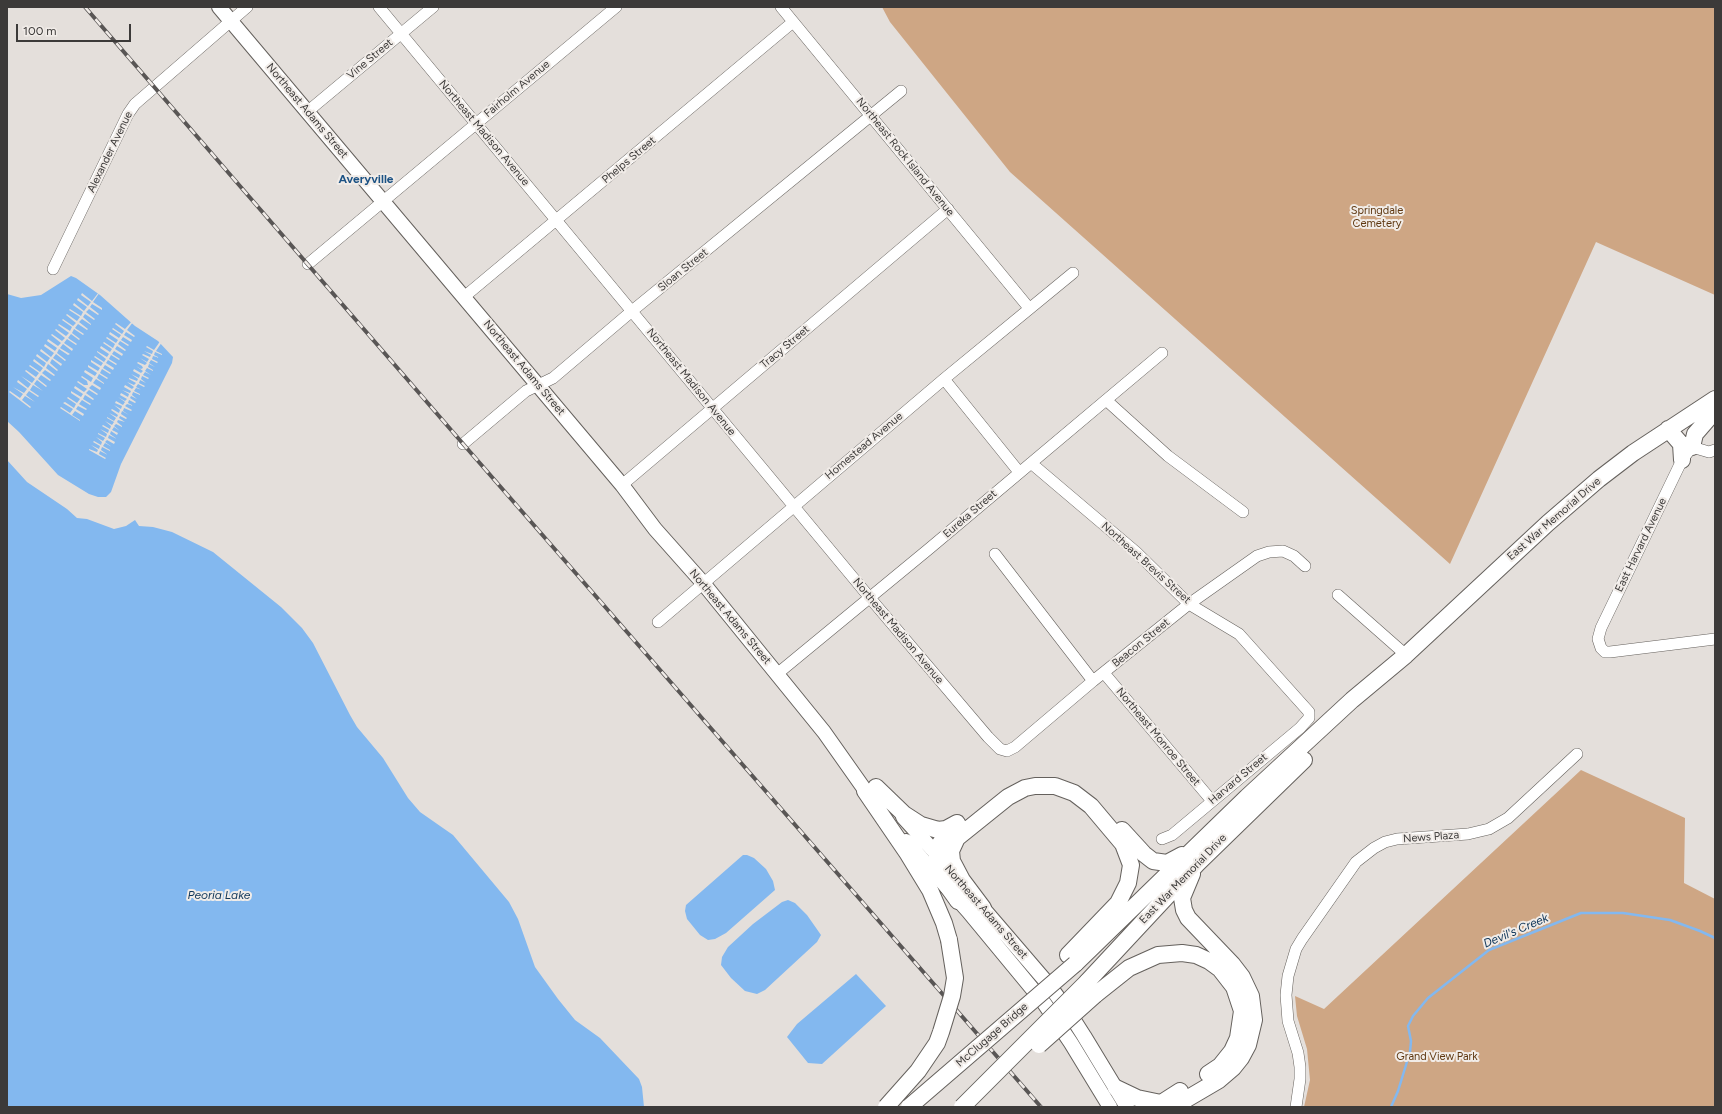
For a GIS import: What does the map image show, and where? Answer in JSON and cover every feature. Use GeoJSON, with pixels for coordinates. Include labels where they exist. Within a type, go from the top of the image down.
{"type":"FeatureCollection","features":[{"type":"Feature","properties":{"kind":"highway","name":"East War Memorial Drive"},"geometry":{"type":"LineString","coordinates":[[1072,960],[1226,826],[1360,706],[1406,655],[1558,513],[1616,466],[1668,429],[1715,399]]}},
{"type":"Feature","properties":{"kind":"highway"},"geometry":{"type":"LineString","coordinates":[[1668,429],[1685,450],[1695,434],[1715,411]]}},
{"type":"Feature","properties":{"kind":"highway"},"geometry":{"type":"LineString","coordinates":[[871,789],[912,821],[928,828],[938,830],[953,826],[1016,784],[1034,779],[1056,779],[1076,786],[1091,796],[1146,856],[1154,861],[1162,863],[1177,859],[1226,826]]}},
{"type":"Feature","properties":{"kind":"highway"},"geometry":{"type":"LineString","coordinates":[[983,908],[964,883],[952,861],[951,851],[957,838],[1002,801],[1020,790],[1045,785],[1055,786],[1074,793],[1091,806],[1123,844],[1130,865],[1128,883],[1118,903],[1072,960]]}},
{"type":"Feature","properties":{"kind":"highway"},"geometry":{"type":"LineString","coordinates":[[871,789],[928,887],[944,923],[949,940],[955,978],[952,996],[937,1043],[918,1071],[886,1107]]}},
{"type":"Feature","properties":{"kind":"highway"},"geometry":{"type":"LineString","coordinates":[[958,901],[943,880],[936,854],[939,845],[944,838],[998,795]]}},
{"type":"Feature","properties":{"kind":"highway","name":"East War Memorial Drive"},"geometry":{"type":"LineString","coordinates":[[962,1107],[1091,988],[1155,907],[1226,826]]}},
{"type":"Feature","properties":{"kind":"highway"},"geometry":{"type":"LineString","coordinates":[[1116,1088],[1137,1098],[1170,1105],[1219,1080],[1233,1068],[1245,1051],[1253,1027],[1253,1006],[1250,992],[1234,966],[1187,916],[1182,905],[1184,889],[1226,826]]}},
{"type":"Feature","properties":{"kind":"highway"},"geometry":{"type":"LineString","coordinates":[[966,1107],[1043,1042],[1091,988],[1151,958],[1174,952],[1196,955],[1209,961],[1220,969],[1234,987],[1242,1012],[1238,1038],[1232,1051],[1220,1066],[1170,1105]]}},
{"type":"Feature","properties":{"kind":"highway","name":"McClugage Bridge"},"geometry":{"type":"LineString","coordinates":[[908,1107],[981,1044],[1072,960]]}},
{"type":"Feature","properties":{"kind":"main road","name":"Northeast Adams Street"},"geometry":{"type":"LineString","coordinates":[[219,7],[622,485],[655,529],[703,583],[871,789],[936,854],[1057,997],[1084,1036],[1127,1107]]}},
{"type":"Feature","properties":{"kind":"main road","name":"Northeast Adams Street"},"geometry":{"type":"LineString","coordinates":[[871,789],[893,826],[1049,1009],[1072,1043],[1110,1107]]}},
{"type":"Feature","properties":{"kind":"street","name":"Alexander Avenue"},"geometry":{"type":"LineString","coordinates":[[53,269],[128,114],[135,104],[247,7]]}},
{"type":"Feature","properties":{"kind":"street","name":"Northeast Madison Avenue"},"geometry":{"type":"LineString","coordinates":[[379,7],[870,598],[996,746],[1007,751]]}},
{"type":"Feature","properties":{"kind":"street","name":"Vine Street"},"geometry":{"type":"LineString","coordinates":[[307,112],[433,7]]}},
{"type":"Feature","properties":{"kind":"street","name":"Fairholm Avenue"},"geometry":{"type":"LineString","coordinates":[[308,264],[616,7]]}},
{"type":"Feature","properties":{"kind":"street","name":"Northeast Rock Island Avenue"},"geometry":{"type":"LineString","coordinates":[[781,7],[1029,308]]}},
{"type":"Feature","properties":{"kind":"street","name":"Phelps Street"},"geometry":{"type":"LineString","coordinates":[[464,297],[793,22]]}},
{"type":"Feature","properties":{"kind":"street","name":"Sloan Street"},"geometry":{"type":"LineString","coordinates":[[463,444],[526,392],[553,378],[632,311],[901,91]]}},
{"type":"Feature","properties":{"kind":"street","name":"Tracy Street"},"geometry":{"type":"LineString","coordinates":[[622,485],[948,209]]}},
{"type":"Feature","properties":{"kind":"street","name":"Homestead Avenue"},"geometry":{"type":"LineString","coordinates":[[658,622],[944,379],[1073,273]]}},
{"type":"Feature","properties":{"kind":"street","name":"Eureka Street"},"geometry":{"type":"LineString","coordinates":[[777,674],[1162,353]]}},
{"type":"Feature","properties":{"kind":"street"},"geometry":{"type":"LineString","coordinates":[[944,379],[1019,472]]}},
{"type":"Feature","properties":{"kind":"street"},"geometry":{"type":"LineString","coordinates":[[1106,400],[1174,461],[1243,512]]}},
{"type":"Feature","properties":{"kind":"street"},"geometry":{"type":"LineString","coordinates":[[1685,450],[1715,450]]}},
{"type":"Feature","properties":{"kind":"street","name":"East Harvard Avenue"},"geometry":{"type":"LineString","coordinates":[[1685,450],[1600,631],[1598,639],[1599,646],[1605,652],[1614,652],[1715,639]]}},
{"type":"Feature","properties":{"kind":"street","name":"Northeast Brevis Street"},"geometry":{"type":"LineString","coordinates":[[1031,463],[1136,552],[1189,604],[1239,634],[1310,714]]}},
{"type":"Feature","properties":{"kind":"street","name":"Beacon Street"},"geometry":{"type":"LineString","coordinates":[[1007,751],[1015,747],[1093,681],[1189,604],[1257,556],[1283,550],[1294,556],[1305,566]]}},
{"type":"Feature","properties":{"kind":"street"},"geometry":{"type":"LineString","coordinates":[[995,554],[1093,681]]}},
{"type":"Feature","properties":{"kind":"street"},"geometry":{"type":"LineString","coordinates":[[1338,595],[1406,655]]}},
{"type":"Feature","properties":{"kind":"street","name":"Northeast Monroe Street"},"geometry":{"type":"LineString","coordinates":[[1104,673],[1212,801]]}},
{"type":"Feature","properties":{"kind":"street","name":"Harvard Street"},"geometry":{"type":"LineString","coordinates":[[1162,839],[1172,835],[1300,728],[1310,714]]}},
{"type":"Feature","properties":{"kind":"street","name":"News Plaza"},"geometry":{"type":"LineString","coordinates":[[1296,1107],[1300,1067],[1298,1053],[1288,1021],[1286,994],[1292,961],[1302,939],[1348,872],[1356,862],[1374,848],[1385,842],[1397,839],[1468,834],[1489,829],[1508,818],[1577,754]]}},
{"type":"Feature","properties":{"kind":"green space","name":"Springdale Cemetery"},"geometry":{"type":"Polygon","coordinates":[[[882,7],[1715,7],[1715,295],[1596,242],[1450,564],[1010,172],[890,22],[882,7]]]}},
{"type":"Feature","properties":{"kind":"green space","name":"Grand View Park"},"geometry":{"type":"Polygon","coordinates":[[[1581,770],[1685,818],[1684,883],[1715,899],[1715,1107],[1304,1107],[1310,1080],[1307,1049],[1297,1016],[1295,996],[1324,1009],[1581,770]]]}},
{"type":"Feature","properties":{"kind":"water"},"geometry":{"type":"Polygon","coordinates":[[[71,276],[100,295],[135,326],[158,341],[173,357],[172,363],[121,464],[111,492],[106,497],[98,497],[89,494],[58,475],[7,421],[7,294],[21,298],[41,295],[71,276]]]}},
{"type":"Feature","properties":{"kind":"water","name":"Peoria Lake"},"geometry":{"type":"Polygon","coordinates":[[[7,460],[27,482],[67,509],[77,518],[87,519],[114,529],[126,526],[135,520],[139,526],[153,527],[172,532],[213,552],[281,607],[302,628],[313,643],[357,727],[383,758],[408,798],[420,812],[453,835],[509,902],[518,919],[535,967],[575,1020],[600,1038],[639,1079],[642,1087],[644,1107],[7,1107],[7,460]]]}},
{"type":"Feature","properties":{"kind":"water"},"geometry":{"type":"Polygon","coordinates":[[[743,855],[754,858],[766,869],[773,881],[775,890],[726,933],[715,939],[708,940],[700,935],[687,919],[685,911],[686,905],[743,855]]]}},
{"type":"Feature","properties":{"kind":"water"},"geometry":{"type":"Polygon","coordinates":[[[788,900],[795,903],[807,915],[821,935],[817,942],[765,990],[757,994],[745,991],[731,978],[721,965],[722,957],[728,947],[753,924],[782,902],[788,900]]]}},
{"type":"Feature","properties":{"kind":"water"},"geometry":{"type":"Polygon","coordinates":[[[856,974],[886,1006],[822,1064],[808,1063],[787,1037],[797,1024],[856,974]]]}},
{"type":"Feature","properties":{"kind":"pier"},"geometry":{"type":"Polygon","coordinates":[[[99,292],[93,302],[102,308],[102,310],[92,304],[90,307],[99,314],[98,315],[89,309],[86,312],[95,319],[94,320],[85,314],[83,317],[91,325],[82,319],[79,322],[88,329],[87,330],[78,324],[75,328],[84,334],[83,335],[74,329],[72,333],[80,339],[79,340],[71,334],[68,338],[77,344],[76,345],[67,339],[64,343],[73,349],[72,351],[63,344],[60,348],[70,354],[68,355],[59,349],[57,353],[66,360],[65,361],[56,354],[53,358],[62,364],[61,366],[52,359],[50,363],[58,370],[57,371],[48,364],[46,368],[55,375],[54,376],[45,370],[42,373],[51,380],[50,381],[41,375],[38,379],[47,386],[46,387],[37,380],[34,384],[43,391],[33,385],[30,390],[39,396],[38,397],[29,391],[26,395],[35,402],[25,396],[22,400],[31,407],[30,408],[9,392],[10,391],[20,398],[23,394],[13,387],[24,393],[27,389],[17,382],[18,380],[28,388],[31,384],[21,376],[32,383],[35,379],[25,371],[26,370],[36,377],[39,373],[29,366],[30,365],[40,372],[43,368],[33,361],[34,359],[44,367],[46,363],[36,356],[37,354],[47,362],[50,358],[40,351],[41,349],[51,357],[54,353],[44,346],[45,344],[55,351],[57,348],[47,341],[48,339],[58,346],[61,343],[51,335],[52,334],[62,341],[65,338],[55,330],[56,329],[66,336],[69,333],[58,325],[59,324],[70,331],[72,327],[62,320],[63,319],[73,326],[76,323],[66,315],[67,314],[77,321],[80,317],[69,310],[70,309],[81,316],[83,312],[73,305],[74,303],[84,311],[87,307],[77,300],[78,298],[88,306],[91,302],[81,295],[82,293],[92,301],[99,292]]]}},
{"type":"Feature","properties":{"kind":"pier"},"geometry":{"type":"Polygon","coordinates":[[[132,321],[133,322],[127,330],[135,336],[134,337],[126,332],[124,335],[132,340],[131,342],[123,337],[121,340],[129,345],[128,346],[120,341],[118,344],[126,350],[125,351],[117,346],[115,349],[123,354],[122,356],[114,351],[112,354],[120,359],[119,360],[111,355],[109,359],[117,364],[116,365],[108,360],[106,363],[114,368],[113,370],[105,365],[103,368],[111,373],[110,374],[102,369],[100,373],[108,378],[107,379],[99,374],[97,378],[104,384],[96,379],[93,383],[101,388],[100,390],[92,385],[89,388],[98,394],[97,395],[89,390],[86,393],[94,399],[93,400],[85,395],[83,399],[91,404],[90,405],[82,400],[79,404],[87,409],[86,410],[78,406],[76,409],[84,414],[83,416],[75,411],[72,415],[80,421],[60,408],[61,407],[70,413],[73,409],[63,403],[65,402],[74,408],[76,404],[67,398],[68,397],[77,403],[80,399],[71,393],[71,391],[81,397],[83,394],[74,388],[75,386],[84,392],[87,389],[77,382],[78,381],[84,385],[88,385],[87,381],[81,377],[82,376],[91,382],[93,378],[84,372],[85,370],[95,376],[97,373],[88,367],[88,365],[98,371],[100,368],[91,362],[91,360],[101,366],[103,363],[94,357],[95,356],[104,362],[106,359],[97,351],[107,357],[109,354],[100,348],[101,346],[110,352],[112,349],[103,343],[104,342],[113,348],[115,344],[106,338],[107,337],[116,343],[118,340],[109,334],[110,332],[119,338],[121,335],[112,329],[113,328],[122,334],[124,331],[115,324],[116,323],[125,329],[132,321]]]}},
{"type":"Feature","properties":{"kind":"pier"},"geometry":{"type":"Polygon","coordinates":[[[161,340],[162,342],[156,351],[162,355],[155,352],[154,355],[160,358],[153,356],[152,359],[158,362],[157,363],[151,360],[149,363],[155,367],[149,364],[148,367],[153,371],[147,368],[145,371],[151,375],[145,372],[143,375],[149,378],[148,379],[142,376],[141,379],[146,383],[140,380],[139,383],[145,386],[144,387],[138,384],[136,387],[142,390],[136,388],[134,391],[140,395],[133,392],[132,395],[137,399],[131,396],[130,398],[136,402],[135,403],[129,400],[128,403],[134,406],[127,404],[125,406],[132,410],[131,411],[124,408],[123,411],[129,415],[122,411],[121,414],[127,418],[126,419],[120,416],[119,418],[125,422],[118,420],[117,422],[122,427],[116,424],[114,426],[120,431],[114,427],[112,430],[118,433],[117,435],[111,431],[110,434],[117,439],[109,435],[108,438],[115,442],[114,444],[107,440],[105,442],[112,447],[105,443],[103,446],[110,451],[102,447],[101,450],[108,455],[100,451],[99,454],[106,458],[105,459],[89,449],[97,452],[98,450],[91,445],[99,449],[100,446],[93,442],[94,441],[101,445],[102,442],[96,437],[103,441],[105,438],[98,433],[106,437],[107,434],[100,429],[108,433],[109,430],[102,426],[103,425],[110,429],[111,426],[105,421],[112,425],[114,422],[107,418],[114,421],[116,418],[109,413],[117,417],[118,415],[111,410],[112,409],[119,413],[120,410],[114,405],[121,409],[122,406],[115,403],[116,401],[123,405],[125,402],[118,397],[125,401],[127,399],[120,395],[121,393],[128,397],[129,394],[122,390],[130,393],[131,391],[124,387],[125,385],[132,389],[134,387],[127,382],[134,385],[136,383],[129,378],[137,381],[138,379],[131,374],[139,378],[140,375],[133,371],[134,369],[141,373],[143,371],[136,366],[141,369],[143,368],[137,363],[138,362],[145,365],[147,363],[140,358],[147,362],[149,359],[142,355],[143,354],[150,357],[151,355],[144,351],[152,354],[153,351],[146,347],[147,346],[154,350],[161,340]]]}},
{"type":"Feature","properties":{"kind":"waterway","name":"Devil's Creek"},"geometry":{"type":"LineString","coordinates":[[1391,1107],[1398,1091],[1410,1052],[1411,1041],[1408,1026],[1413,1016],[1428,998],[1489,950],[1581,913],[1623,913],[1670,920],[1715,938]]}},
{"type":"Feature","properties":{"kind":"railway"},"geometry":{"type":"LineString","coordinates":[[85,7],[471,453],[1041,1107]]}},
{"type":"Feature","properties":{"kind":"district","name":"Averyville"},"geometry":{"type":"Point","coordinates":[366,179]}}]}
